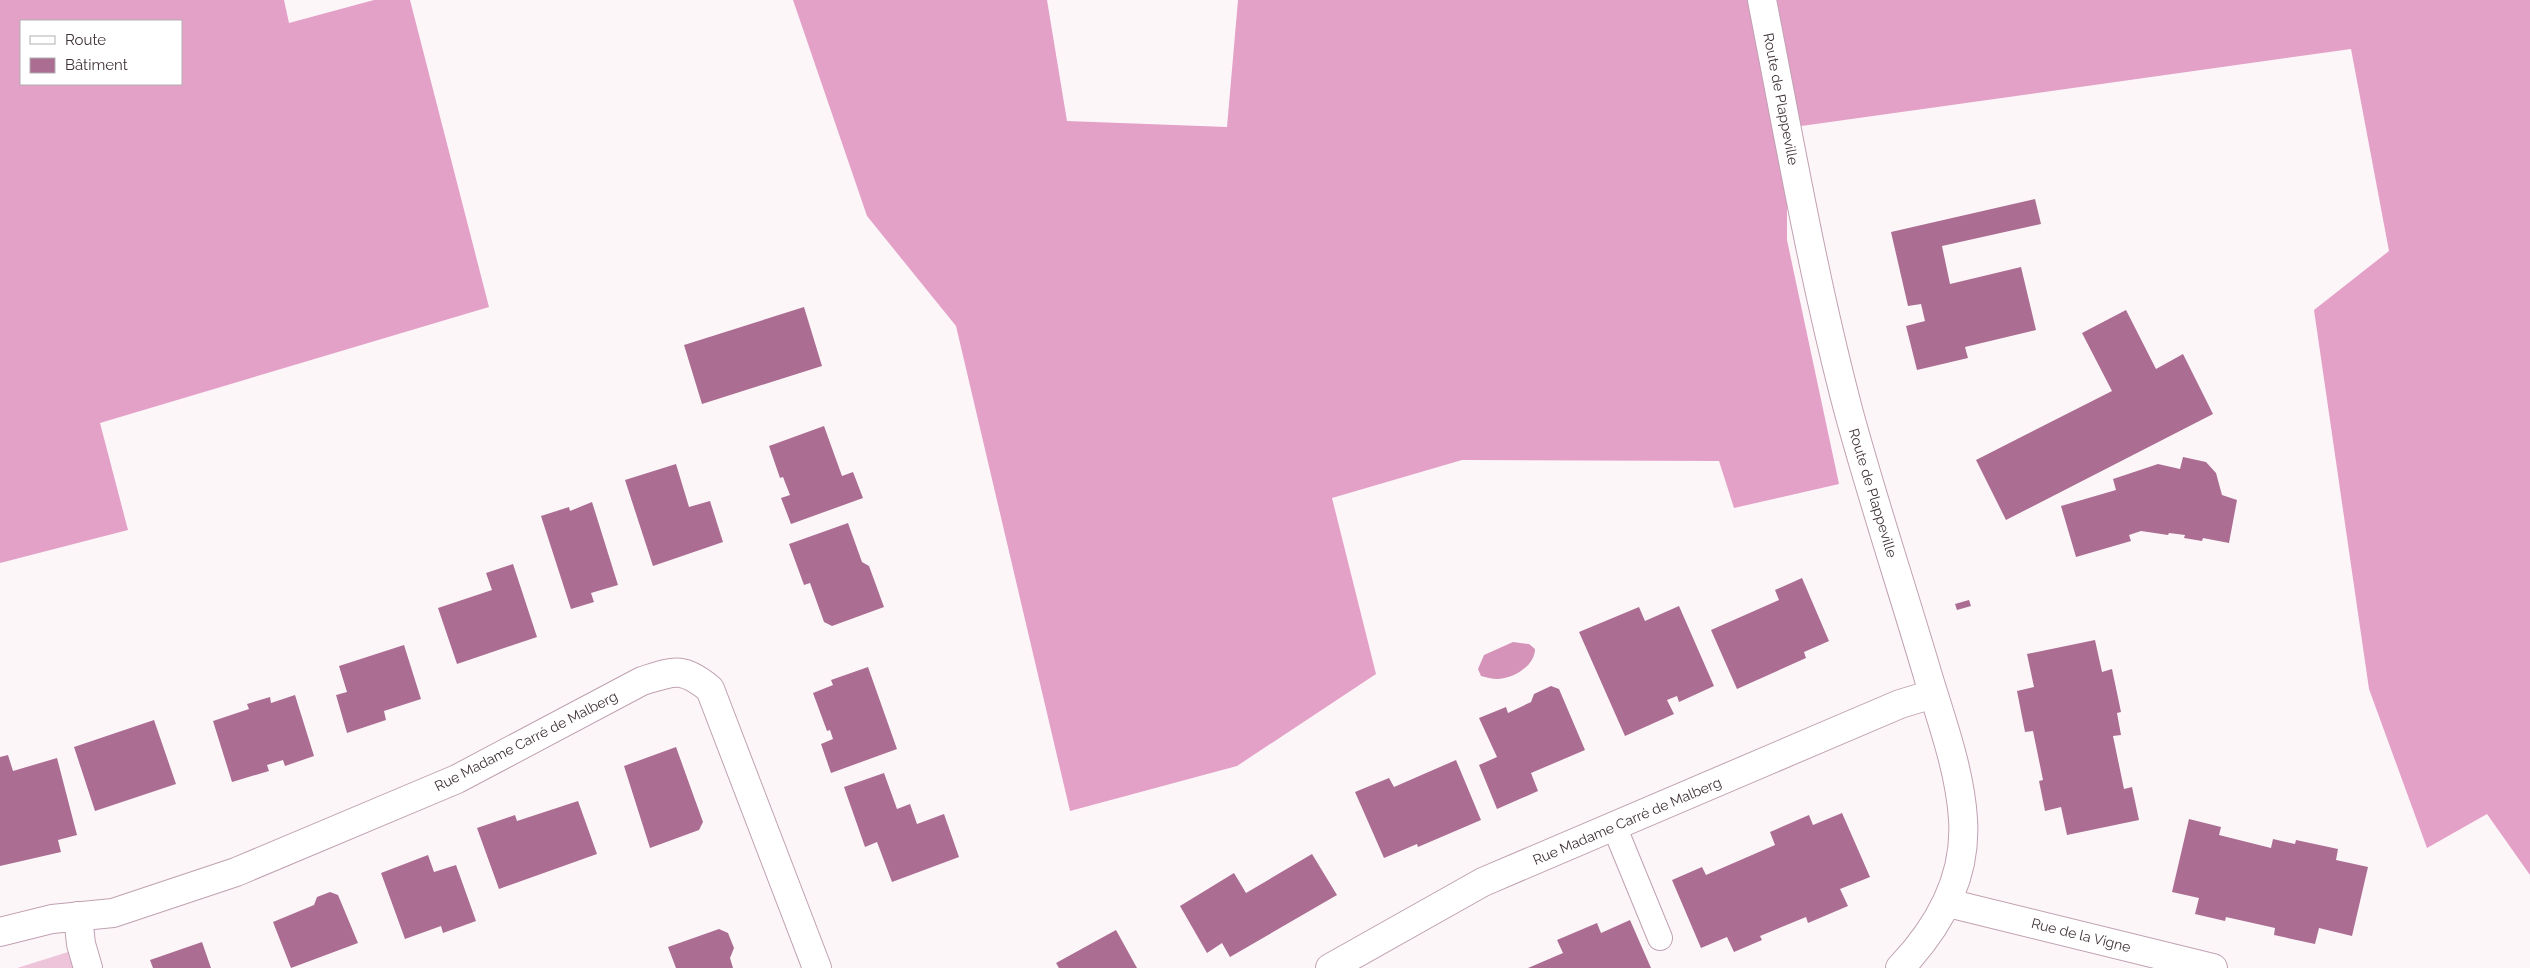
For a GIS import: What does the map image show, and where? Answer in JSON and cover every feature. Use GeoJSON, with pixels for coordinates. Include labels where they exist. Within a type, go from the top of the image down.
{"type":"FeatureCollection","features":[{"type":"Feature","properties":{"kind":"street","name":"Route de Plappeville"},"geometry":{"type":"LineString","coordinates":[[1762,0],[1807,231],[1849,412],[1958,782],[1963,820],[1961,862],[1948,903],[1920,947],[1900,968]]}},
{"type":"Feature","properties":{"kind":"street","name":"Rue Madame Carré de Malberg"},"geometry":{"type":"LineString","coordinates":[[0,932],[52,919],[113,913],[245,868],[457,779],[642,681],[670,673],[693,675],[710,689],[817,968]]}},
{"type":"Feature","properties":{"kind":"street","name":"Rue Madame Carré de Malberg"},"geometry":{"type":"LineString","coordinates":[[1330,968],[1483,882],[1900,704],[1933,694]]}},
{"type":"Feature","properties":{"kind":"street","name":"Rue de la Vigne"},"geometry":{"type":"LineString","coordinates":[[1948,903],[2213,968]]}},
{"type":"Feature","properties":{"kind":"street"},"geometry":{"type":"LineString","coordinates":[[78,916],[81,944],[88,968]]}},
{"type":"Feature","properties":{"kind":"lane"},"geometry":{"type":"LineString","coordinates":[[1614,826],[1660,938]]}},
{"type":"Feature","properties":{"kind":"shaded area"},"geometry":{"type":"Polygon","coordinates":[[[0,0],[284,0],[289,23],[374,0],[410,0],[489,307],[100,423],[128,530],[0,563],[0,0]]]}},
{"type":"Feature","properties":{"kind":"shaded area"},"geometry":{"type":"Polygon","coordinates":[[[793,0],[1047,0],[1067,121],[1227,127],[1238,0],[2530,0],[2530,875],[2487,814],[2427,848],[2369,689],[2314,310],[2389,251],[2351,49],[1787,128],[1787,240],[1839,484],[1734,508],[1719,461],[1462,460],[1332,498],[1376,674],[1237,766],[1070,811],[956,326],[867,216],[793,0]]]}},
{"type":"Feature","properties":{"kind":"shaded area"},"geometry":{"type":"Polygon","coordinates":[[[1513,642],[1529,644],[1535,649],[1534,655],[1527,666],[1510,677],[1495,679],[1481,676],[1478,669],[1484,655],[1513,642]]]}},
{"type":"Feature","properties":{"kind":"shaded area"},"geometry":{"type":"Polygon","coordinates":[[[68,952],[74,968],[17,968],[68,952]]]}},
{"type":"Feature","properties":{"kind":"building"},"geometry":{"type":"Polygon","coordinates":[[[2035,199],[2041,224],[1942,246],[1950,284],[2021,267],[2036,330],[1965,347],[1968,358],[1917,370],[1906,326],[1925,321],[1921,304],[1908,306],[1891,232],[2035,199]]]}},
{"type":"Feature","properties":{"kind":"building"},"geometry":{"type":"Polygon","coordinates":[[[804,307],[822,366],[702,404],[684,345],[804,307]]]}},
{"type":"Feature","properties":{"kind":"building"},"geometry":{"type":"Polygon","coordinates":[[[2126,310],[2156,369],[2183,354],[2213,414],[2006,520],[1976,460],[2112,391],[2082,333],[2126,310]]]}},
{"type":"Feature","properties":{"kind":"building"},"geometry":{"type":"Polygon","coordinates":[[[824,426],[842,476],[853,472],[863,498],[791,524],[781,498],[790,495],[783,477],[780,478],[769,446],[824,426]]]}},
{"type":"Feature","properties":{"kind":"building"},"geometry":{"type":"Polygon","coordinates":[[[2183,457],[2206,462],[2216,473],[2222,495],[2237,500],[2229,543],[2203,538],[2202,541],[2184,538],[2185,535],[2169,533],[2168,535],[2141,531],[2129,535],[2131,541],[2076,557],[2061,506],[2116,490],[2113,479],[2158,464],[2180,469],[2183,457]]]}},
{"type":"Feature","properties":{"kind":"building"},"geometry":{"type":"Polygon","coordinates":[[[676,464],[689,507],[710,501],[723,542],[653,566],[625,480],[676,464]]]}},
{"type":"Feature","properties":{"kind":"building"},"geometry":{"type":"Polygon","coordinates":[[[592,502],[618,585],[591,593],[594,602],[571,609],[541,516],[569,507],[570,511],[592,502]]]}},
{"type":"Feature","properties":{"kind":"building"},"geometry":{"type":"Polygon","coordinates":[[[848,523],[862,562],[869,566],[884,607],[832,626],[824,622],[810,583],[804,585],[789,544],[848,523]]]}},
{"type":"Feature","properties":{"kind":"building"},"geometry":{"type":"Polygon","coordinates":[[[513,564],[537,637],[457,664],[438,608],[492,590],[486,573],[513,564]]]}},
{"type":"Feature","properties":{"kind":"building"},"geometry":{"type":"Polygon","coordinates":[[[1802,578],[1829,641],[1804,652],[1806,658],[1737,689],[1711,630],[1779,600],[1775,590],[1802,578]]]}},
{"type":"Feature","properties":{"kind":"building"},"geometry":{"type":"Polygon","coordinates":[[[1969,600],[1971,606],[1957,610],[1955,604],[1969,600]]]}},
{"type":"Feature","properties":{"kind":"building"},"geometry":{"type":"Polygon","coordinates":[[[1679,606],[1714,686],[1679,702],[1677,696],[1667,700],[1674,714],[1625,736],[1579,632],[1639,607],[1645,621],[1679,606]]]}},
{"type":"Feature","properties":{"kind":"building"},"geometry":{"type":"Polygon","coordinates":[[[2095,640],[2102,672],[2112,669],[2121,712],[2117,713],[2121,735],[2113,736],[2124,789],[2132,787],[2139,820],[2067,835],[2061,807],[2045,811],[2039,781],[2043,780],[2033,731],[2025,732],[2017,691],[2034,687],[2027,654],[2095,640]]]}},
{"type":"Feature","properties":{"kind":"building"},"geometry":{"type":"Polygon","coordinates":[[[404,645],[421,699],[384,711],[386,720],[347,733],[336,695],[347,692],[339,666],[404,645]]]}},
{"type":"Feature","properties":{"kind":"building"},"geometry":{"type":"Polygon","coordinates":[[[868,667],[897,749],[831,773],[821,744],[833,739],[830,730],[827,731],[813,693],[833,685],[831,680],[868,667]]]}},
{"type":"Feature","properties":{"kind":"building"},"geometry":{"type":"Polygon","coordinates":[[[1551,686],[1559,689],[1585,750],[1531,773],[1538,791],[1497,809],[1479,765],[1497,757],[1479,718],[1506,707],[1508,713],[1531,702],[1534,694],[1551,686]]]}},
{"type":"Feature","properties":{"kind":"building"},"geometry":{"type":"Polygon","coordinates":[[[295,695],[314,756],[285,766],[283,760],[267,765],[269,771],[232,782],[213,721],[249,709],[247,704],[270,697],[271,703],[295,695]]]}},
{"type":"Feature","properties":{"kind":"building"},"geometry":{"type":"Polygon","coordinates":[[[154,720],[176,784],[95,811],[74,747],[154,720]]]}},
{"type":"Feature","properties":{"kind":"building"},"geometry":{"type":"Polygon","coordinates":[[[676,747],[703,822],[699,830],[650,848],[624,766],[676,747]]]}},
{"type":"Feature","properties":{"kind":"building"},"geometry":{"type":"Polygon","coordinates":[[[8,755],[13,771],[57,758],[77,835],[58,840],[61,852],[0,866],[0,757],[8,755]]]}},
{"type":"Feature","properties":{"kind":"building"},"geometry":{"type":"Polygon","coordinates":[[[1456,760],[1481,820],[1418,847],[1417,844],[1384,858],[1355,792],[1389,778],[1394,787],[1456,760]]]}},
{"type":"Feature","properties":{"kind":"building"},"geometry":{"type":"Polygon","coordinates":[[[884,773],[897,809],[910,804],[917,824],[944,814],[959,857],[892,882],[877,842],[865,847],[844,787],[884,773]]]}},
{"type":"Feature","properties":{"kind":"building"},"geometry":{"type":"Polygon","coordinates":[[[578,801],[597,854],[499,889],[477,828],[515,815],[517,821],[578,801]]]}},
{"type":"Feature","properties":{"kind":"building"},"geometry":{"type":"Polygon","coordinates":[[[1842,813],[1870,877],[1840,889],[1848,906],[1808,923],[1806,917],[1760,936],[1762,940],[1734,952],[1727,937],[1701,948],[1672,880],[1702,867],[1706,875],[1775,845],[1770,832],[1809,815],[1813,825],[1842,813]]]}},
{"type":"Feature","properties":{"kind":"building"},"geometry":{"type":"Polygon","coordinates":[[[2189,819],[2221,827],[2219,835],[2271,848],[2273,839],[2295,844],[2296,840],[2338,849],[2336,860],[2368,867],[2352,936],[2319,928],[2315,944],[2274,935],[2275,928],[2226,917],[2225,921],[2195,914],[2199,898],[2172,892],[2189,819]]]}},
{"type":"Feature","properties":{"kind":"building"},"geometry":{"type":"Polygon","coordinates":[[[1312,854],[1337,895],[1230,957],[1222,943],[1207,953],[1180,906],[1234,873],[1246,893],[1312,854]]]}},
{"type":"Feature","properties":{"kind":"building"},"geometry":{"type":"Polygon","coordinates":[[[428,855],[434,872],[456,865],[476,921],[443,933],[441,926],[405,939],[381,873],[428,855]]]}},
{"type":"Feature","properties":{"kind":"building"},"geometry":{"type":"Polygon","coordinates":[[[330,892],[338,895],[358,943],[291,968],[273,922],[314,905],[317,897],[330,892]]]}},
{"type":"Feature","properties":{"kind":"building"},"geometry":{"type":"Polygon","coordinates":[[[1630,920],[1651,968],[1528,968],[1563,953],[1557,940],[1597,923],[1601,933],[1630,920]]]}},
{"type":"Feature","properties":{"kind":"building"},"geometry":{"type":"Polygon","coordinates":[[[719,929],[728,933],[734,948],[730,958],[733,968],[676,968],[668,947],[719,929]]]}},
{"type":"Feature","properties":{"kind":"building"},"geometry":{"type":"Polygon","coordinates":[[[1116,930],[1137,968],[1059,968],[1056,963],[1116,930]]]}},
{"type":"Feature","properties":{"kind":"building"},"geometry":{"type":"Polygon","coordinates":[[[202,942],[211,968],[153,968],[150,960],[202,942]]]}}]}
